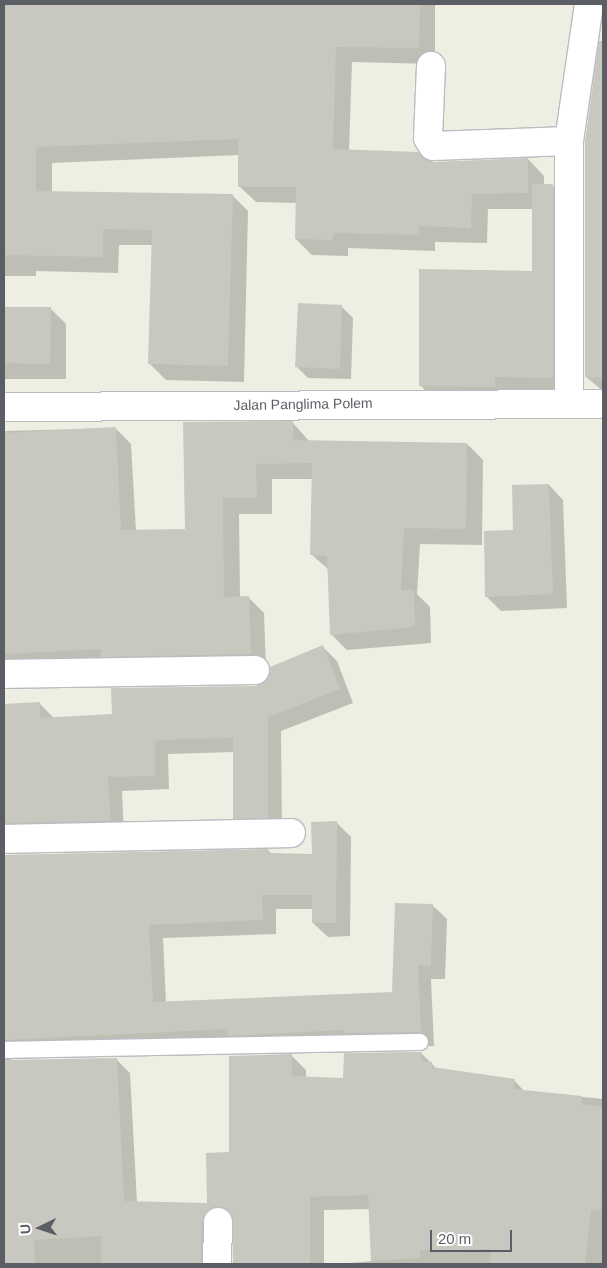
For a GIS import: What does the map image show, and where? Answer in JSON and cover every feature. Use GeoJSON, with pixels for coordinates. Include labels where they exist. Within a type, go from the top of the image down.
{"type":"FeatureCollection","features":[{"type":"Feature","properties":{"kind":"street"},"geometry":{"type":"LineString","coordinates":[[569,404],[569,141],[590,4]]}},
{"type":"Feature","properties":{"kind":"street"},"geometry":{"type":"LineString","coordinates":[[431,66],[428,138],[433,146],[569,141]]}},
{"type":"Feature","properties":{"kind":"street","name":"Jalan Panglima Polem"},"geometry":{"type":"LineString","coordinates":[[4,407],[603,404]]}},
{"type":"Feature","properties":{"kind":"street"},"geometry":{"type":"LineString","coordinates":[[4,674],[256,670]]}},
{"type":"Feature","properties":{"kind":"street"},"geometry":{"type":"LineString","coordinates":[[4,840],[291,833]]}},
{"type":"Feature","properties":{"kind":"street"},"geometry":{"type":"LineString","coordinates":[[217,1264],[218,1222]]}},
{"type":"Feature","properties":{"kind":"lane"},"geometry":{"type":"LineString","coordinates":[[4,1050],[420,1042]]}},
{"type":"Feature","properties":{"kind":"building"},"geometry":{"type":"Polygon","coordinates":[[[4,4],[420,4],[419,48],[336,47],[333,149],[418,152],[434,162],[528,158],[528,193],[472,194],[471,228],[419,226],[419,235],[333,233],[332,240],[295,239],[296,187],[238,187],[238,139],[36,147],[36,191],[233,194],[228,366],[148,364],[152,230],[103,229],[103,257],[4,255],[4,4]]]}},
{"type":"Feature","properties":{"kind":"building"},"geometry":{"type":"Polygon","coordinates":[[[599,41],[603,41],[602,378],[585,377],[585,142],[599,41]]]}},
{"type":"Feature","properties":{"kind":"building"},"geometry":{"type":"Polygon","coordinates":[[[532,184],[553,184],[553,378],[495,377],[495,387],[419,386],[419,269],[532,271],[532,184]]]}},
{"type":"Feature","properties":{"kind":"building"},"geometry":{"type":"Polygon","coordinates":[[[298,303],[342,305],[340,369],[295,367],[298,303]]]}},
{"type":"Feature","properties":{"kind":"building"},"geometry":{"type":"Polygon","coordinates":[[[4,307],[51,307],[50,364],[4,363],[4,307]]]}},
{"type":"Feature","properties":{"kind":"building"},"geometry":{"type":"Polygon","coordinates":[[[293,421],[293,440],[467,443],[466,529],[404,528],[401,590],[414,590],[415,627],[330,635],[327,556],[310,555],[312,463],[256,464],[257,498],[223,498],[224,597],[249,596],[251,654],[101,657],[101,649],[4,654],[4,433],[116,427],[121,530],[185,529],[183,422],[293,421]]]}},
{"type":"Feature","properties":{"kind":"building"},"geometry":{"type":"Polygon","coordinates":[[[549,484],[553,594],[485,597],[484,531],[513,530],[512,485],[549,484]]]}},
{"type":"Feature","properties":{"kind":"building"},"geometry":{"type":"Polygon","coordinates":[[[323,645],[340,689],[268,717],[268,818],[233,819],[233,738],[155,741],[155,776],[108,777],[111,821],[4,823],[4,704],[40,702],[40,718],[112,714],[111,688],[256,686],[268,678],[270,667],[323,645]]]}},
{"type":"Feature","properties":{"kind":"building"},"geometry":{"type":"Polygon","coordinates":[[[337,821],[336,923],[312,923],[312,895],[262,895],[263,920],[149,925],[153,1002],[392,992],[395,903],[433,904],[431,966],[418,965],[421,1032],[344,1033],[344,1030],[228,1036],[228,1029],[4,1040],[4,855],[268,849],[268,853],[312,854],[311,822],[337,821]]]}},
{"type":"Feature","properties":{"kind":"building"},"geometry":{"type":"Polygon","coordinates":[[[422,1052],[422,1062],[432,1062],[432,1067],[515,1079],[514,1089],[582,1096],[582,1104],[603,1107],[601,1211],[591,1210],[585,1264],[490,1264],[491,1249],[420,1250],[420,1258],[371,1261],[368,1195],[310,1197],[310,1264],[233,1264],[232,1215],[218,1206],[210,1209],[202,1221],[201,1264],[101,1264],[101,1236],[34,1240],[35,1264],[4,1264],[4,1060],[117,1058],[124,1201],[207,1203],[206,1153],[229,1152],[229,1056],[292,1054],[292,1076],[343,1078],[344,1053],[422,1052]]]}}]}
